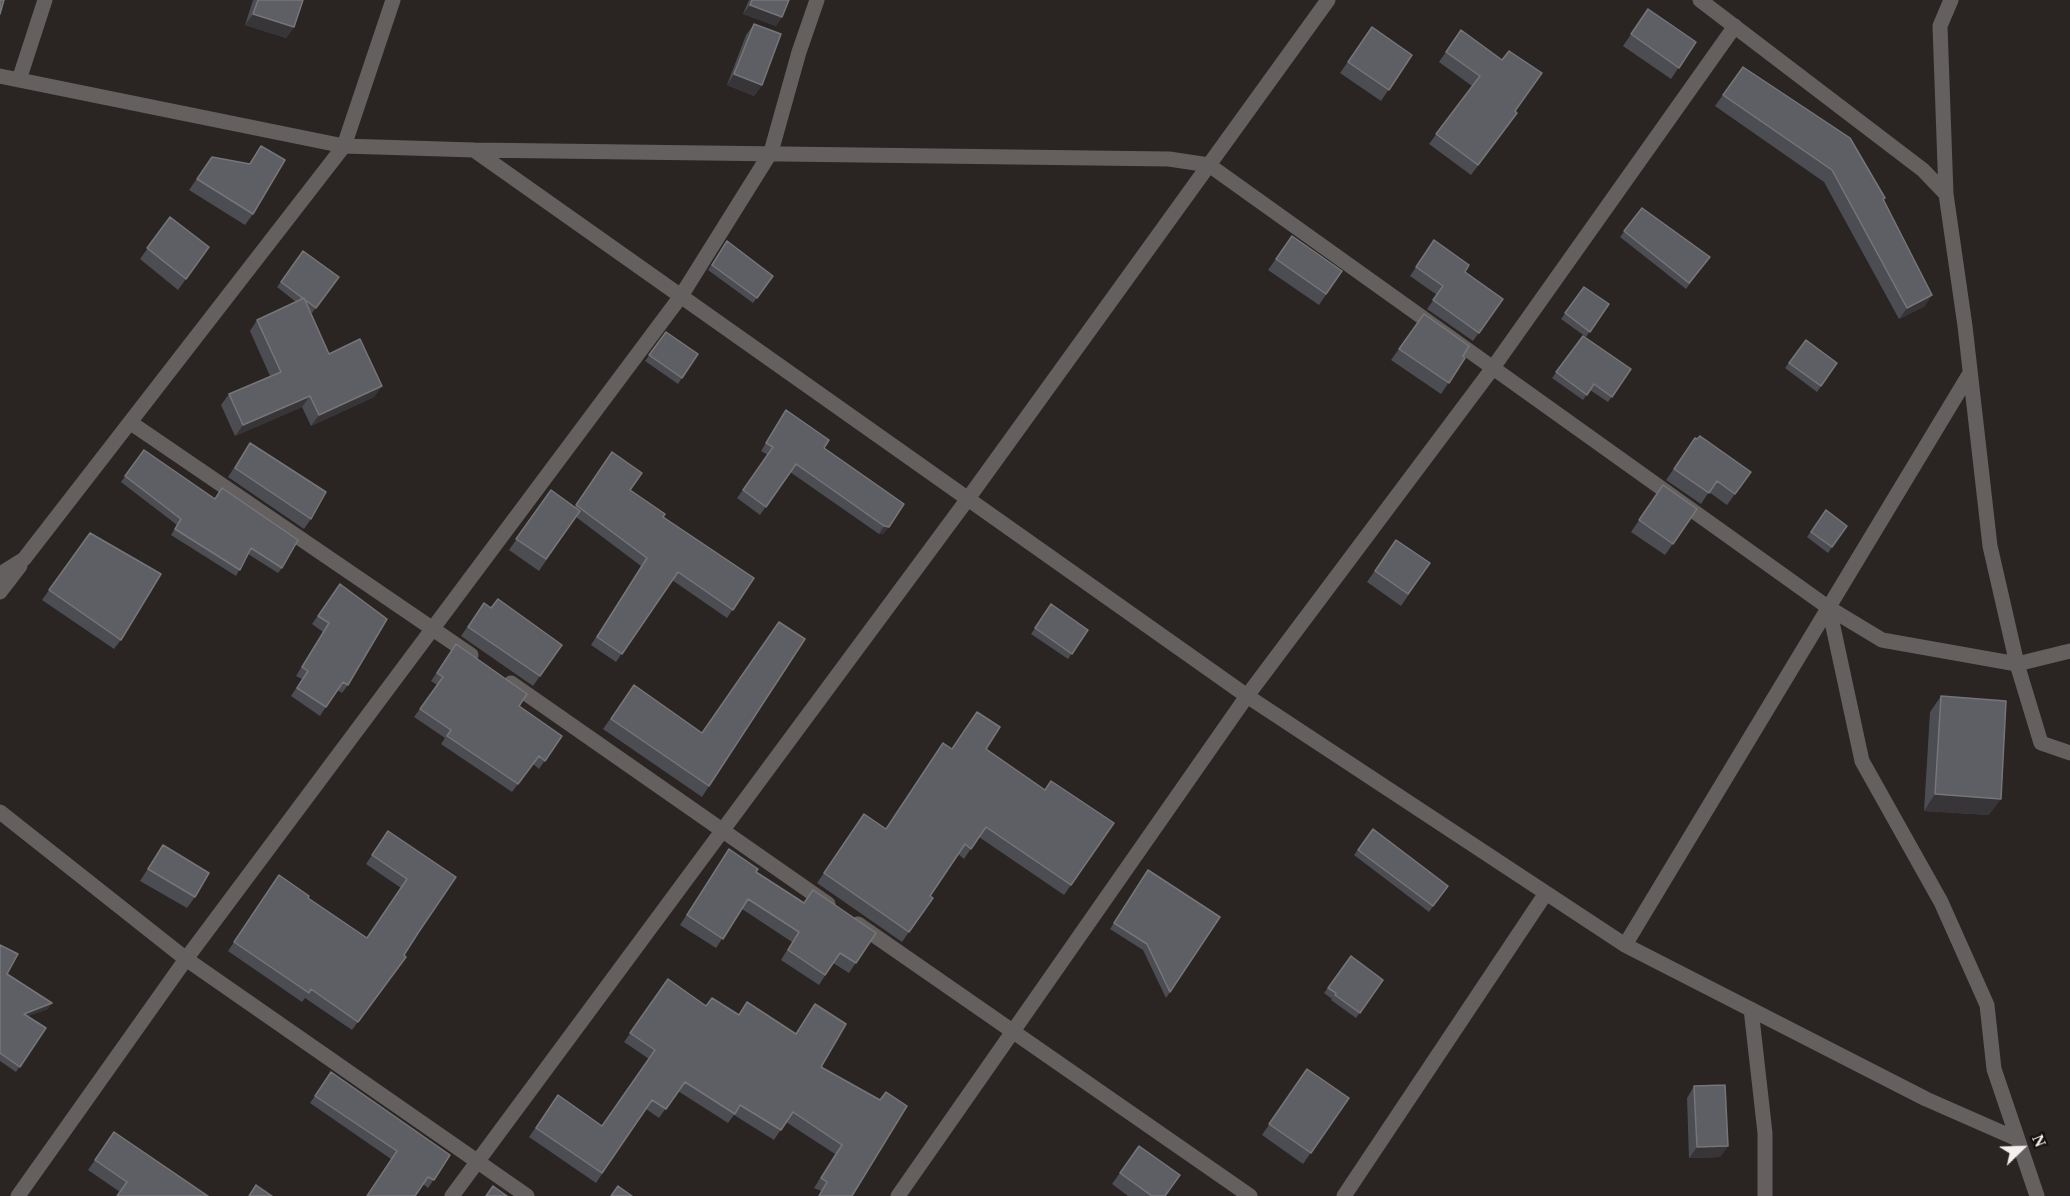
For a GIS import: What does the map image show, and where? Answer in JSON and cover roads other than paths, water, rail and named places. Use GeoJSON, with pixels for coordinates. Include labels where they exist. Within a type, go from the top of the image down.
{"type":"FeatureCollection","features":[{"type":"Feature","properties":{"kind":"street"},"geometry":{"type":"LineString","coordinates":[[19,80],[45,0]]}},
{"type":"Feature","properties":{"kind":"street"},"geometry":{"type":"LineString","coordinates":[[0,592],[344,146],[393,0]]}},
{"type":"Feature","properties":{"kind":"street"},"geometry":{"type":"LineString","coordinates":[[18,1196],[186,959],[681,296],[771,152],[799,51],[817,0]]}},
{"type":"Feature","properties":{"kind":"street"},"geometry":{"type":"LineString","coordinates":[[452,1196],[967,500],[1328,0]]}},
{"type":"Feature","properties":{"kind":"street"},"geometry":{"type":"LineString","coordinates":[[1700,0],[1923,170],[1946,195]]}},
{"type":"Feature","properties":{"kind":"street"},"geometry":{"type":"LineString","coordinates":[[1951,0],[1940,26],[1946,195],[1990,546],[2017,664],[2041,743],[2070,753]]}},
{"type":"Feature","properties":{"kind":"street"},"geometry":{"type":"LineString","coordinates":[[898,1196],[1247,696],[1492,369],[1735,26]]}},
{"type":"Feature","properties":{"kind":"street"},"geometry":{"type":"LineString","coordinates":[[0,76],[344,146],[474,150],[771,152],[1169,159],[1209,165],[1829,608],[1882,640],[2017,664],[2070,651]]}},
{"type":"Feature","properties":{"kind":"street"},"geometry":{"type":"LineString","coordinates":[[474,150],[1247,696],[1625,945],[1926,1099],[2017,1139]]}},
{"type":"Feature","properties":{"kind":"street"},"geometry":{"type":"LineString","coordinates":[[1625,945],[1970,373]]}},
{"type":"Feature","properties":{"kind":"street"},"geometry":{"type":"LineString","coordinates":[[131,423],[481,662]]}},
{"type":"Feature","properties":{"kind":"street"},"geometry":{"type":"LineString","coordinates":[[0,574],[24,559]]}},
{"type":"Feature","properties":{"kind":"street"},"geometry":{"type":"LineString","coordinates":[[1829,608],[1862,761],[1941,902],[1987,1005],[1994,1069],[2037,1196]]}},
{"type":"Feature","properties":{"kind":"street"},"geometry":{"type":"LineString","coordinates":[[500,675],[1250,1196]]}},
{"type":"Feature","properties":{"kind":"street"},"geometry":{"type":"LineString","coordinates":[[0,812],[186,959],[527,1196]]}},
{"type":"Feature","properties":{"kind":"street"},"geometry":{"type":"LineString","coordinates":[[1344,1196],[1546,893]]}},
{"type":"Feature","properties":{"kind":"street"},"geometry":{"type":"LineString","coordinates":[[1751,1009],[1765,1133],[1765,1196]]}}]}
